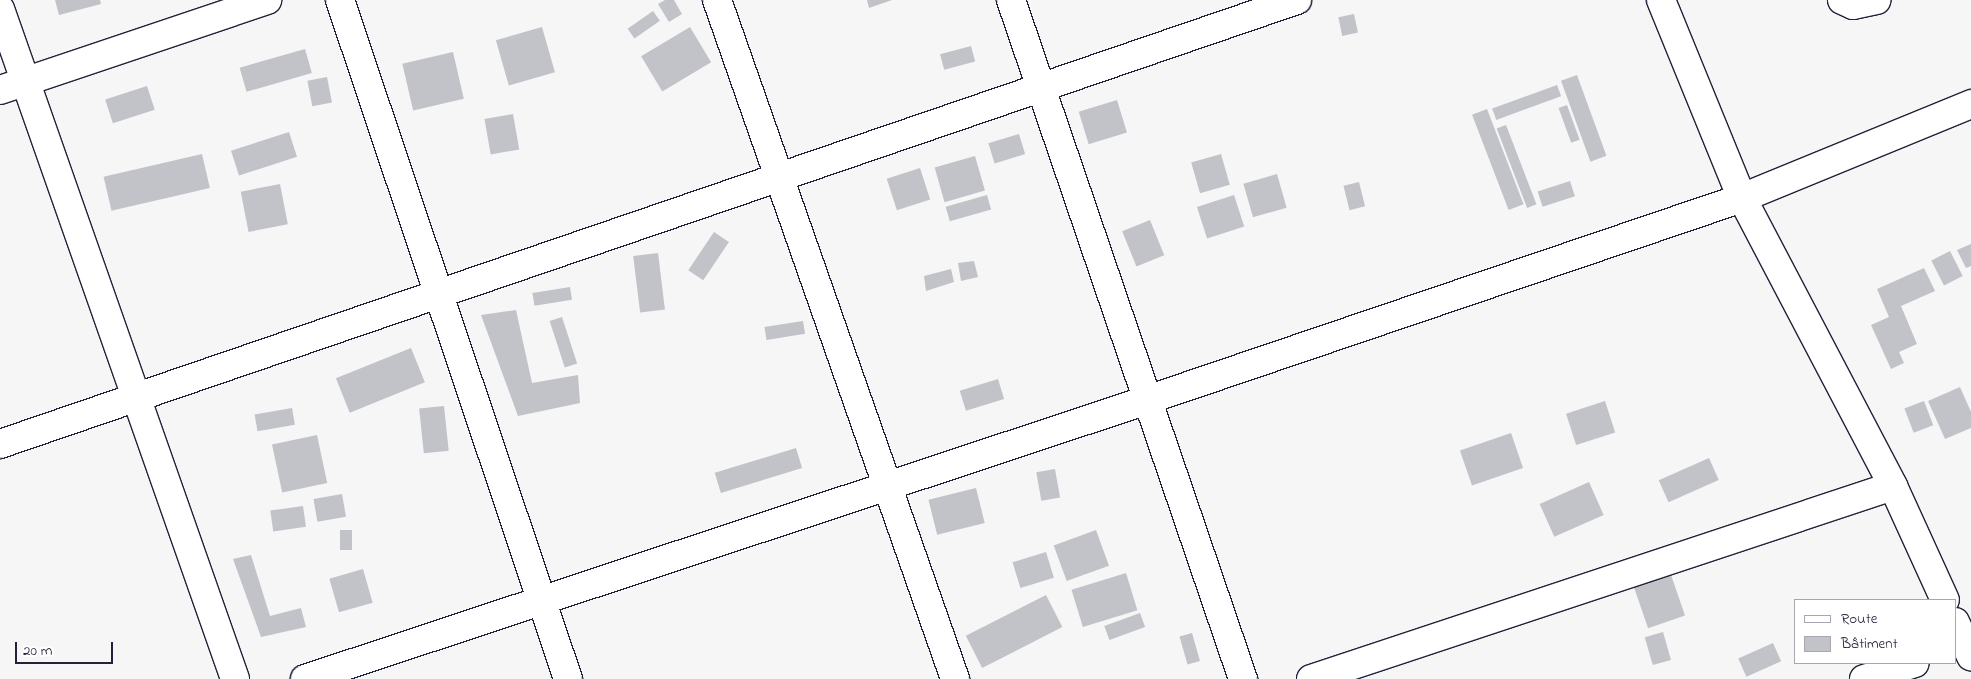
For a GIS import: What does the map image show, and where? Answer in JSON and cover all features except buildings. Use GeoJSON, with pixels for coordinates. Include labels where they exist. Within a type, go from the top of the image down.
{"type":"FeatureCollection","features":[{"type":"Feature","properties":{"kind":"street"},"geometry":{"type":"LineString","coordinates":[[0,90],[267,0]]}},
{"type":"Feature","properties":{"kind":"street"},"geometry":{"type":"LineString","coordinates":[[340,0],[568,679]]}},
{"type":"Feature","properties":{"kind":"street"},"geometry":{"type":"LineString","coordinates":[[717,0],[955,679]]}},
{"type":"Feature","properties":{"kind":"street"},"geometry":{"type":"LineString","coordinates":[[1011,0],[1150,399],[1243,679]]}},
{"type":"Feature","properties":{"kind":"street"},"geometry":{"type":"LineString","coordinates":[[0,444],[1040,86],[1297,0]]}},
{"type":"Feature","properties":{"kind":"street"},"geometry":{"type":"LineString","coordinates":[[1661,0],[1742,198],[1893,486],[1945,599]]}},
{"type":"Feature","properties":{"kind":"street"},"geometry":{"type":"LineString","coordinates":[[1842,0],[1853,5],[1876,0]]}},
{"type":"Feature","properties":{"kind":"street"},"geometry":{"type":"LineString","coordinates":[[0,9],[235,679]]}},
{"type":"Feature","properties":{"kind":"street"},"geometry":{"type":"LineString","coordinates":[[305,679],[1150,399],[1742,198],[1971,104]]}},
{"type":"Feature","properties":{"kind":"street"},"geometry":{"type":"LineString","coordinates":[[1311,679],[1893,486]]}},
{"type":"Feature","properties":{"kind":"street"},"geometry":{"type":"LineString","coordinates":[[1956,625],[1964,651]]}},
{"type":"Feature","properties":{"kind":"street"},"geometry":{"type":"LineString","coordinates":[[1864,679],[1912,664]]}}]}
